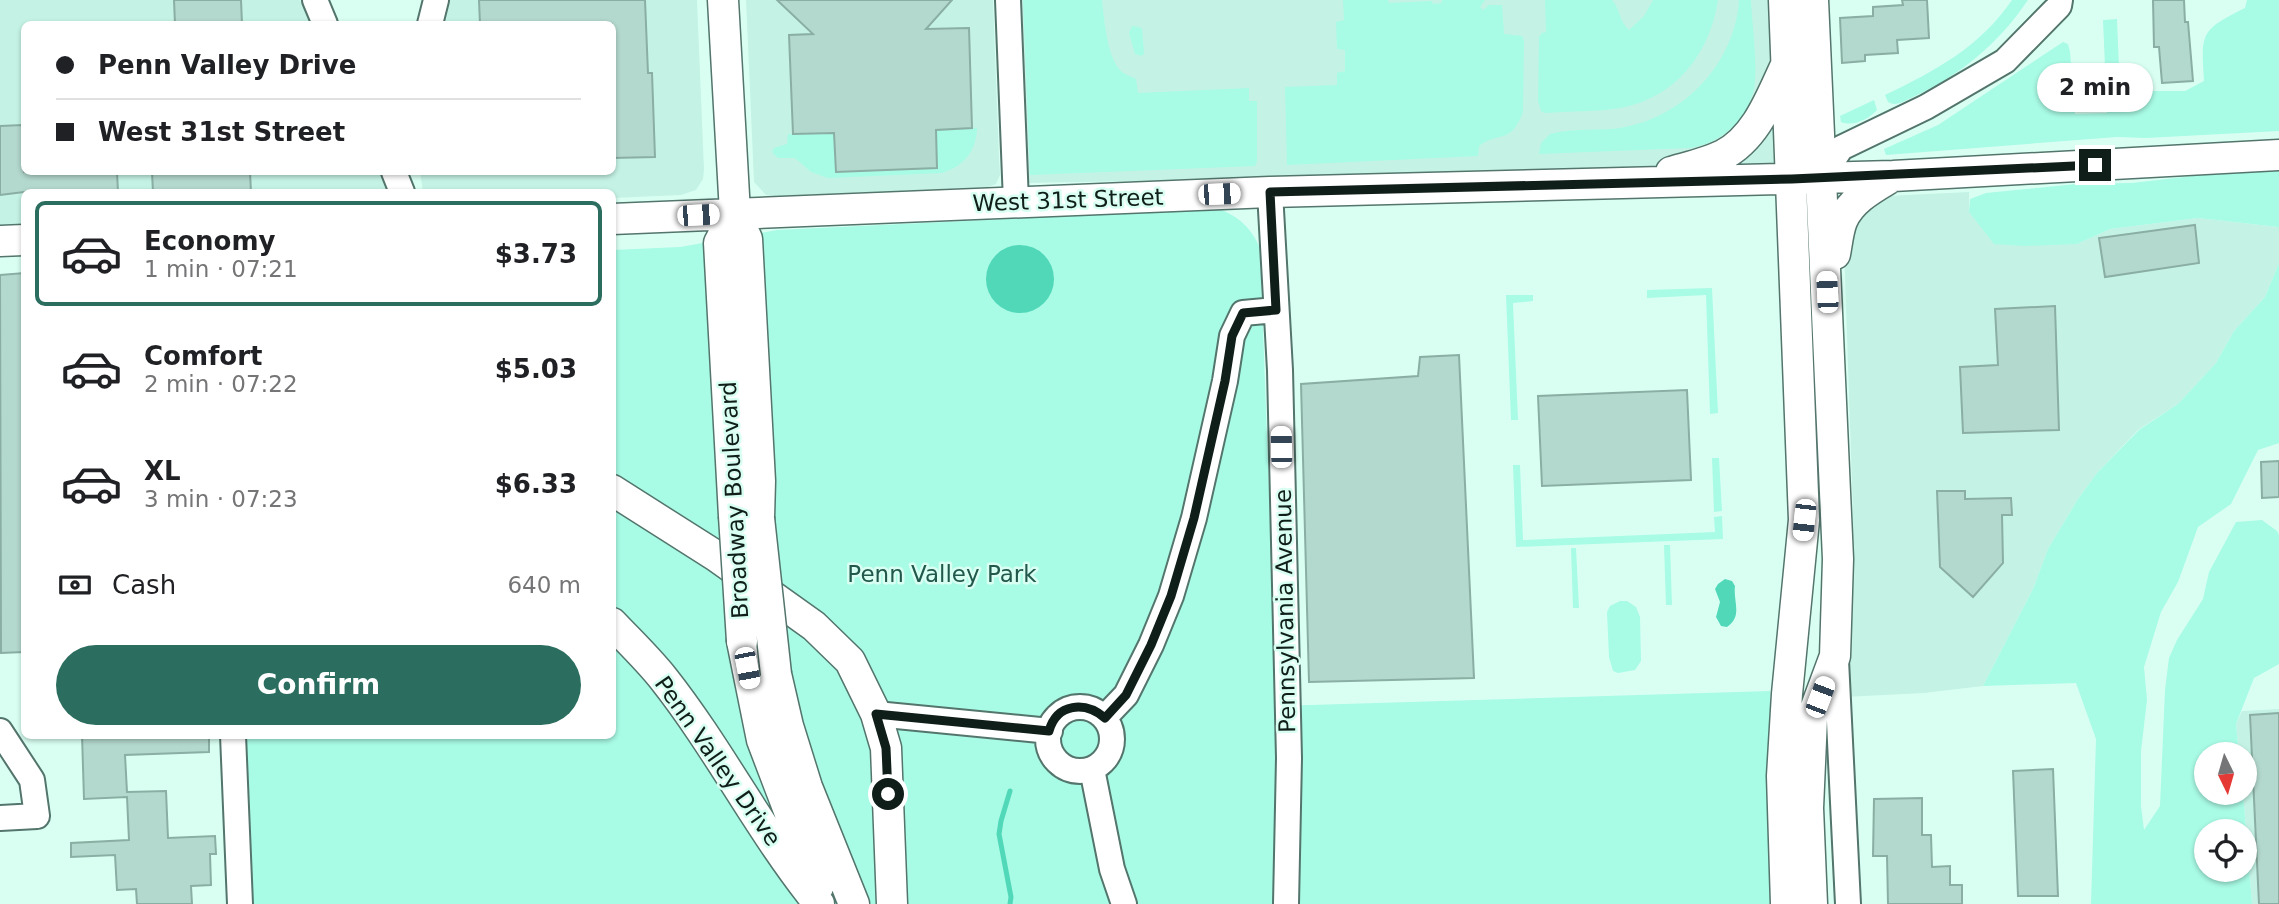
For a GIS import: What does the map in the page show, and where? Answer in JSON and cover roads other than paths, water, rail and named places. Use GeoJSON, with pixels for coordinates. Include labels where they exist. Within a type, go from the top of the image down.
{"type":"FeatureCollection","features":[{"type":"Feature","properties":{"kind":"main road"},"geometry":{"type":"LineString","coordinates":[[723,0],[735,213]]}},
{"type":"Feature","properties":{"kind":"main road"},"geometry":{"type":"LineString","coordinates":[[1784,0],[1786,64],[1802,188],[1827,292],[1838,559],[1836,656],[1812,718],[1808,808],[1812,904]]}},
{"type":"Feature","properties":{"kind":"main road"},"geometry":{"type":"LineString","coordinates":[[1786,904],[1782,776],[1804,520],[1802,188],[1813,0]]}},
{"type":"Feature","properties":{"kind":"main road"},"geometry":{"type":"LineString","coordinates":[[1635,183],[1723,155],[1740,143],[1764,111],[1786,64]]}},
{"type":"Feature","properties":{"kind":"main road","name":"West 31st Street"},"geometry":{"type":"LineString","coordinates":[[616,219],[1270,192],[1635,183],[1802,188],[1893,176],[2279,155]]}},
{"type":"Feature","properties":{"kind":"main road"},"geometry":{"type":"LineString","coordinates":[[1827,292],[1842,220],[1866,193],[1893,176]]}},
{"type":"Feature","properties":{"kind":"main road","name":"Broadway Boulevard"},"geometry":{"type":"LineString","coordinates":[[735,213],[719,243],[746,517],[788,726],[807,787],[854,904]]}},
{"type":"Feature","properties":{"kind":"main road"},"geometry":{"type":"LineString","coordinates":[[0,241],[21,240]]}},
{"type":"Feature","properties":{"kind":"main road"},"geometry":{"type":"LineString","coordinates":[[616,493],[716,556],[814,626],[850,661],[876,714],[886,748],[892,904]]}},
{"type":"Feature","properties":{"kind":"main road","name":"Broadway Boulevard"},"geometry":{"type":"LineString","coordinates":[[746,517],[742,641],[762,740],[822,904]]}},
{"type":"Feature","properties":{"kind":"main road","name":"Penn Valley Drive"},"geometry":{"type":"LineString","coordinates":[[616,627],[663,677],[797,877],[822,904]]}},
{"type":"Feature","properties":{"kind":"street"},"geometry":{"type":"LineString","coordinates":[[315,0],[324,21]]}},
{"type":"Feature","properties":{"kind":"street"},"geometry":{"type":"LineString","coordinates":[[431,21],[436,0]]}},
{"type":"Feature","properties":{"kind":"street"},"geometry":{"type":"LineString","coordinates":[[1007,0],[1016,202]]}},
{"type":"Feature","properties":{"kind":"street"},"geometry":{"type":"LineString","coordinates":[[1802,188],[1841,148],[1926,107],[2005,61],[2059,6],[2060,0]]}},
{"type":"Feature","properties":{"kind":"street","name":"Pennsylvania Avenue"},"geometry":{"type":"LineString","coordinates":[[1270,192],[1280,370],[1289,758],[1286,904]]}},
{"type":"Feature","properties":{"kind":"street"},"geometry":{"type":"LineString","coordinates":[[1105,718],[1126,695],[1171,596],[1194,518],[1225,381],[1232,336],[1243,313],[1276,310]]}},
{"type":"Feature","properties":{"kind":"street"},"geometry":{"type":"LineString","coordinates":[[1836,656],[1848,904]]}},
{"type":"Feature","properties":{"kind":"street"},"geometry":{"type":"LineString","coordinates":[[1084,707],[1097,711],[1105,718],[1112,732],[1113,742],[1110,753],[1102,764],[1078,772],[1064,768],[1055,761],[1047,740],[1052,722],[1060,714],[1071,708],[1084,707]]}},
{"type":"Feature","properties":{"kind":"street"},"geometry":{"type":"LineString","coordinates":[[876,714],[1049,731]]}},
{"type":"Feature","properties":{"kind":"street"},"geometry":{"type":"LineString","coordinates":[[0,731],[32,780],[37,816],[0,818]]}},
{"type":"Feature","properties":{"kind":"street"},"geometry":{"type":"LineString","coordinates":[[233,739],[240,904]]}},
{"type":"Feature","properties":{"kind":"street"},"geometry":{"type":"LineString","coordinates":[[1092,769],[1112,869],[1124,904]]}},
{"type":"Feature","properties":{"kind":"waterway"},"geometry":{"type":"LineString","coordinates":[[1010,791],[999,834],[1010,904]]}},
{"type":"Feature","properties":{"kind":"park label","name":"Penn Valley Park"},"geometry":{"type":"Point","coordinates":[942,574]}}]}
